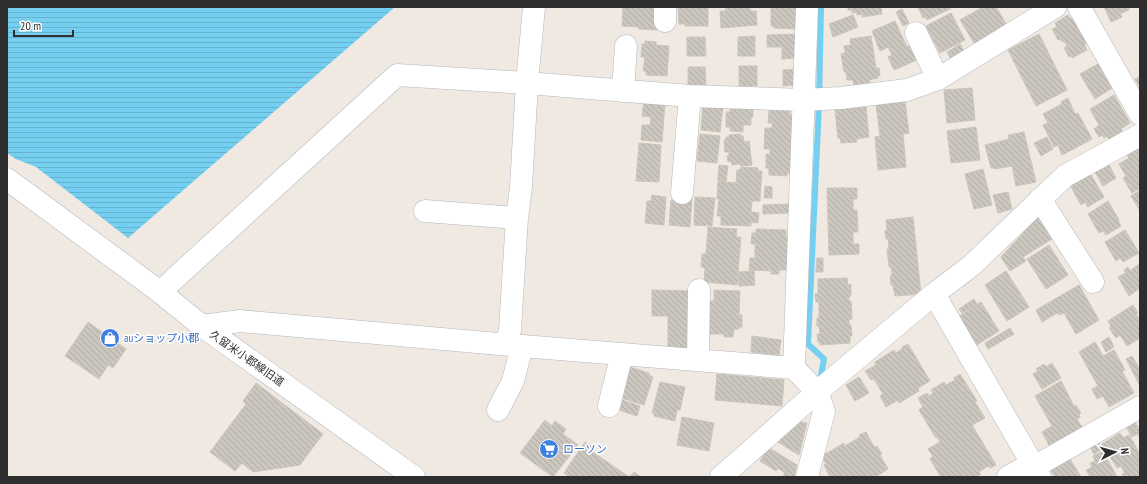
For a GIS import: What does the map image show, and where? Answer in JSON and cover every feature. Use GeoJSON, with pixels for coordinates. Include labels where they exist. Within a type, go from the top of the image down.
{"type":"FeatureCollection","features":[{"type":"Feature","properties":{"kind":"street"},"geometry":{"type":"LineString","coordinates":[[498,410],[513,381],[514,345],[510,330],[517,218],[521,187],[527,84],[534,7]]}},
{"type":"Feature","properties":{"kind":"street"},"geometry":{"type":"LineString","coordinates":[[794,368],[807,7]]}},
{"type":"Feature","properties":{"kind":"street"},"geometry":{"type":"LineString","coordinates":[[160,292],[397,76],[690,96],[804,100],[841,98],[907,90],[938,79],[1055,7]]}},
{"type":"Feature","properties":{"kind":"street"},"geometry":{"type":"LineString","coordinates":[[1079,7],[1140,114]]}},
{"type":"Feature","properties":{"kind":"street"},"geometry":{"type":"LineString","coordinates":[[916,33],[938,79]]}},
{"type":"Feature","properties":{"kind":"street"},"geometry":{"type":"LineString","coordinates":[[623,91],[626,46]]}},
{"type":"Feature","properties":{"kind":"street"},"geometry":{"type":"LineString","coordinates":[[682,193],[690,96]]}},
{"type":"Feature","properties":{"kind":"street"},"geometry":{"type":"LineString","coordinates":[[721,477],[817,392],[934,294],[971,266],[1065,176],[1140,135]]}},
{"type":"Feature","properties":{"kind":"street","name":"久留米小郡線旧道"},"geometry":{"type":"LineString","coordinates":[[7,179],[160,292],[202,326],[411,476]]}},
{"type":"Feature","properties":{"kind":"street"},"geometry":{"type":"LineString","coordinates":[[1040,199],[1093,282]]}},
{"type":"Feature","properties":{"kind":"street"},"geometry":{"type":"LineString","coordinates":[[425,211],[517,218]]}},
{"type":"Feature","properties":{"kind":"street"},"geometry":{"type":"LineString","coordinates":[[698,360],[699,290]]}},
{"type":"Feature","properties":{"kind":"street"},"geometry":{"type":"LineString","coordinates":[[934,294],[1036,469]]}},
{"type":"Feature","properties":{"kind":"street"},"geometry":{"type":"LineString","coordinates":[[202,326],[240,321],[794,368],[817,392],[824,411],[807,477]]}},
{"type":"Feature","properties":{"kind":"street"},"geometry":{"type":"LineString","coordinates":[[609,406],[622,354]]}},
{"type":"Feature","properties":{"kind":"street"},"geometry":{"type":"LineString","coordinates":[[1008,477],[1036,469],[1140,406]]}},
{"type":"Feature","properties":{"kind":"water"},"geometry":{"type":"Polygon","coordinates":[[[7,7],[395,7],[128,238],[36,167],[16,159],[7,153],[7,7]]]}},
{"type":"Feature","properties":{"kind":"building"},"geometry":{"type":"Polygon","coordinates":[[[623,7],[658,7],[657,30],[622,26],[623,7]]]}},
{"type":"Feature","properties":{"kind":"building"},"geometry":{"type":"Polygon","coordinates":[[[678,7],[708,7],[708,26],[685,26],[685,24],[679,24],[678,7]]]}},
{"type":"Feature","properties":{"kind":"building"},"geometry":{"type":"Polygon","coordinates":[[[725,7],[750,7],[750,11],[756,11],[757,25],[721,28],[720,11],[726,11],[725,7]]]}},
{"type":"Feature","properties":{"kind":"building"},"geometry":{"type":"Polygon","coordinates":[[[771,7],[798,7],[797,29],[774,28],[774,26],[771,26],[771,7]]]}},
{"type":"Feature","properties":{"kind":"building"},"geometry":{"type":"Polygon","coordinates":[[[848,7],[881,7],[882,14],[862,17],[862,14],[857,15],[857,12],[852,13],[852,10],[848,10],[848,7]]]}},
{"type":"Feature","properties":{"kind":"building"},"geometry":{"type":"Polygon","coordinates":[[[918,7],[949,7],[950,9],[927,20],[926,17],[923,18],[918,7]]]}},
{"type":"Feature","properties":{"kind":"building"},"geometry":{"type":"Polygon","coordinates":[[[983,7],[996,7],[1008,27],[976,46],[960,20],[983,7]]]}},
{"type":"Feature","properties":{"kind":"building"},"geometry":{"type":"Polygon","coordinates":[[[1104,7],[1128,7],[1129,10],[1120,14],[1122,17],[1111,22],[1104,7]]]}},
{"type":"Feature","properties":{"kind":"building"},"geometry":{"type":"Polygon","coordinates":[[[902,9],[909,23],[903,26],[896,12],[902,9]]]}},
{"type":"Feature","properties":{"kind":"building"},"geometry":{"type":"Polygon","coordinates":[[[951,13],[965,40],[940,53],[926,26],[951,13]]]}},
{"type":"Feature","properties":{"kind":"building"},"geometry":{"type":"Polygon","coordinates":[[[853,15],[858,27],[833,37],[829,24],[853,15]]]}},
{"type":"Feature","properties":{"kind":"building"},"geometry":{"type":"Polygon","coordinates":[[[1068,15],[1070,19],[1075,16],[1089,42],[1084,45],[1087,50],[1072,58],[1071,56],[1069,57],[1064,48],[1067,46],[1064,41],[1062,42],[1060,39],[1058,40],[1052,29],[1057,27],[1055,23],[1068,15]]]}},
{"type":"Feature","properties":{"kind":"building"},"geometry":{"type":"Polygon","coordinates":[[[895,21],[907,47],[910,45],[917,60],[894,70],[888,57],[892,55],[888,47],[880,51],[872,31],[895,21]]]}},
{"type":"Feature","properties":{"kind":"building"},"geometry":{"type":"Polygon","coordinates":[[[796,34],[796,58],[782,59],[782,47],[767,47],[767,35],[796,34]]]}},
{"type":"Feature","properties":{"kind":"building"},"geometry":{"type":"Polygon","coordinates":[[[1039,34],[1067,90],[1036,106],[1008,50],[1039,34]]]}},
{"type":"Feature","properties":{"kind":"building"},"geometry":{"type":"Polygon","coordinates":[[[755,36],[755,56],[738,56],[738,37],[755,36]]]}},
{"type":"Feature","properties":{"kind":"building"},"geometry":{"type":"Polygon","coordinates":[[[871,36],[876,68],[879,68],[880,75],[878,78],[869,80],[870,84],[854,86],[853,80],[847,80],[841,54],[845,53],[844,46],[851,45],[850,39],[871,36]]]}},
{"type":"Feature","properties":{"kind":"building"},"geometry":{"type":"Polygon","coordinates":[[[687,37],[705,37],[706,56],[687,56],[687,37]]]}},
{"type":"Feature","properties":{"kind":"building"},"geometry":{"type":"Polygon","coordinates":[[[645,41],[656,42],[656,45],[669,46],[667,76],[646,75],[646,71],[643,71],[645,57],[641,57],[642,44],[645,44],[645,41]]]}},
{"type":"Feature","properties":{"kind":"building"},"geometry":{"type":"Polygon","coordinates":[[[960,44],[965,53],[952,61],[947,52],[960,44]]]}},
{"type":"Feature","properties":{"kind":"building"},"geometry":{"type":"Polygon","coordinates":[[[1098,64],[1112,88],[1095,99],[1080,74],[1098,64]]]}},
{"type":"Feature","properties":{"kind":"building"},"geometry":{"type":"Polygon","coordinates":[[[739,66],[757,66],[757,86],[739,86],[739,66]]]}},
{"type":"Feature","properties":{"kind":"building"},"geometry":{"type":"Polygon","coordinates":[[[688,67],[705,67],[706,85],[688,85],[688,67]]]}},
{"type":"Feature","properties":{"kind":"building"},"geometry":{"type":"Polygon","coordinates":[[[797,69],[797,85],[783,86],[783,70],[797,69]]]}},
{"type":"Feature","properties":{"kind":"building"},"geometry":{"type":"Polygon","coordinates":[[[1140,77],[1140,88],[1135,79],[1140,77]]]}},
{"type":"Feature","properties":{"kind":"building"},"geometry":{"type":"Polygon","coordinates":[[[972,88],[975,120],[947,123],[944,90],[972,88]]]}},
{"type":"Feature","properties":{"kind":"building"},"geometry":{"type":"Polygon","coordinates":[[[1114,95],[1130,123],[1121,129],[1122,131],[1109,139],[1107,136],[1104,138],[1102,135],[1099,137],[1094,129],[1099,125],[1090,109],[1114,95]]]}},
{"type":"Feature","properties":{"kind":"building"},"geometry":{"type":"Polygon","coordinates":[[[1068,98],[1075,114],[1078,113],[1092,139],[1062,155],[1058,145],[1054,147],[1043,125],[1048,123],[1043,114],[1062,104],[1061,102],[1068,98]]]}},
{"type":"Feature","properties":{"kind":"building"},"geometry":{"type":"Polygon","coordinates":[[[644,101],[665,103],[662,142],[641,140],[642,125],[650,125],[651,117],[642,116],[644,101]]]}},
{"type":"Feature","properties":{"kind":"building"},"geometry":{"type":"Polygon","coordinates":[[[905,101],[909,133],[903,134],[906,167],[878,170],[875,137],[880,136],[876,104],[905,101]]]}},
{"type":"Feature","properties":{"kind":"building"},"geometry":{"type":"Polygon","coordinates":[[[857,103],[857,108],[866,107],[869,137],[856,139],[857,142],[841,143],[840,138],[838,138],[835,110],[849,108],[857,103]]]}},
{"type":"Feature","properties":{"kind":"building"},"geometry":{"type":"Polygon","coordinates":[[[703,104],[723,106],[720,132],[701,130],[703,104]]]}},
{"type":"Feature","properties":{"kind":"building"},"geometry":{"type":"Polygon","coordinates":[[[734,105],[753,105],[751,125],[743,125],[743,132],[730,131],[730,127],[726,127],[726,112],[730,112],[730,109],[734,109],[734,105]]]}},
{"type":"Feature","properties":{"kind":"building"},"geometry":{"type":"Polygon","coordinates":[[[773,108],[790,109],[790,115],[793,116],[790,173],[787,173],[787,176],[769,175],[769,168],[766,168],[766,154],[770,154],[770,149],[764,149],[765,128],[772,128],[772,123],[768,123],[769,110],[773,111],[773,108]]]}},
{"type":"Feature","properties":{"kind":"building"},"geometry":{"type":"Polygon","coordinates":[[[976,127],[980,160],[951,163],[947,131],[976,127]]]}},
{"type":"Feature","properties":{"kind":"building"},"geometry":{"type":"Polygon","coordinates":[[[1024,132],[1036,182],[1016,186],[1012,166],[995,169],[991,168],[985,145],[1009,139],[1008,135],[1024,132]]]}},
{"type":"Feature","properties":{"kind":"building"},"geometry":{"type":"Polygon","coordinates":[[[700,134],[720,136],[717,163],[697,161],[700,134]]]}},
{"type":"Feature","properties":{"kind":"building"},"geometry":{"type":"Polygon","coordinates":[[[740,134],[743,136],[744,142],[749,141],[752,165],[732,165],[731,161],[728,162],[727,156],[729,155],[729,152],[725,152],[724,140],[726,140],[726,137],[729,137],[729,135],[740,134]]]}},
{"type":"Feature","properties":{"kind":"building"},"geometry":{"type":"Polygon","coordinates":[[[1047,137],[1053,149],[1041,156],[1034,143],[1047,137]]]}},
{"type":"Feature","properties":{"kind":"building"},"geometry":{"type":"Polygon","coordinates":[[[639,143],[661,145],[659,182],[636,181],[639,143]]]}},
{"type":"Feature","properties":{"kind":"building"},"geometry":{"type":"Polygon","coordinates":[[[1138,149],[1140,152],[1140,188],[1132,193],[1123,178],[1126,176],[1119,164],[1129,158],[1127,155],[1138,149]]]}},
{"type":"Feature","properties":{"kind":"building"},"geometry":{"type":"Polygon","coordinates":[[[1108,163],[1116,178],[1103,186],[1094,170],[1108,163]]]}},
{"type":"Feature","properties":{"kind":"building"},"geometry":{"type":"Polygon","coordinates":[[[719,165],[728,166],[726,181],[718,180],[719,165]]]}},
{"type":"Feature","properties":{"kind":"building"},"geometry":{"type":"Polygon","coordinates":[[[741,167],[758,168],[758,171],[762,171],[760,201],[752,201],[751,212],[759,213],[758,223],[751,222],[751,226],[721,225],[721,216],[717,216],[719,199],[717,199],[718,181],[736,183],[737,170],[740,170],[741,167]]]}},
{"type":"Feature","properties":{"kind":"building"},"geometry":{"type":"Polygon","coordinates":[[[983,169],[992,205],[974,209],[965,174],[983,169]]]}},
{"type":"Feature","properties":{"kind":"building"},"geometry":{"type":"Polygon","coordinates":[[[1090,173],[1104,197],[1088,207],[1085,202],[1081,205],[1070,185],[1090,173]]]}},
{"type":"Feature","properties":{"kind":"building"},"geometry":{"type":"Polygon","coordinates":[[[765,186],[772,187],[772,198],[764,198],[765,186]]]}},
{"type":"Feature","properties":{"kind":"building"},"geometry":{"type":"Polygon","coordinates":[[[827,188],[857,188],[857,199],[853,199],[853,210],[857,210],[858,232],[853,232],[853,244],[859,244],[859,254],[829,255],[827,188]]]}},
{"type":"Feature","properties":{"kind":"building"},"geometry":{"type":"Polygon","coordinates":[[[1140,190],[1140,211],[1131,196],[1140,190]]]}},
{"type":"Feature","properties":{"kind":"building"},"geometry":{"type":"Polygon","coordinates":[[[1008,192],[1012,209],[998,213],[993,195],[1008,192]]]}},
{"type":"Feature","properties":{"kind":"building"},"geometry":{"type":"Polygon","coordinates":[[[652,195],[666,197],[664,225],[645,223],[647,201],[651,201],[652,195]]]}},
{"type":"Feature","properties":{"kind":"building"},"geometry":{"type":"Polygon","coordinates":[[[678,197],[692,198],[690,227],[669,225],[671,200],[677,201],[678,197]]]}},
{"type":"Feature","properties":{"kind":"building"},"geometry":{"type":"Polygon","coordinates":[[[695,197],[715,198],[712,226],[694,225],[695,197]]]}},
{"type":"Feature","properties":{"kind":"building"},"geometry":{"type":"Polygon","coordinates":[[[1108,201],[1121,226],[1106,235],[1103,231],[1099,233],[1088,214],[1108,201]]]}},
{"type":"Feature","properties":{"kind":"building"},"geometry":{"type":"Polygon","coordinates":[[[790,204],[790,213],[763,214],[763,205],[790,204]]]}},
{"type":"Feature","properties":{"kind":"building"},"geometry":{"type":"Polygon","coordinates":[[[913,217],[921,294],[895,296],[893,285],[891,285],[891,267],[889,267],[887,249],[889,249],[888,239],[886,239],[885,231],[887,230],[886,220],[913,217]]]}},
{"type":"Feature","properties":{"kind":"building"},"geometry":{"type":"Polygon","coordinates":[[[1038,217],[1052,239],[1023,257],[1026,261],[1010,271],[1001,257],[1038,217]]]}},
{"type":"Feature","properties":{"kind":"building"},"geometry":{"type":"Polygon","coordinates":[[[708,227],[737,229],[736,237],[741,237],[737,285],[704,282],[705,268],[701,267],[702,254],[706,254],[708,227]]]}},
{"type":"Feature","properties":{"kind":"building"},"geometry":{"type":"Polygon","coordinates":[[[756,229],[786,230],[786,236],[789,236],[788,267],[785,267],[786,270],[779,270],[779,274],[771,274],[772,271],[749,270],[750,258],[755,258],[755,244],[751,244],[752,233],[756,233],[756,229]]]}},
{"type":"Feature","properties":{"kind":"building"},"geometry":{"type":"Polygon","coordinates":[[[1125,230],[1139,253],[1123,262],[1120,258],[1116,261],[1105,242],[1125,230]]]}},
{"type":"Feature","properties":{"kind":"building"},"geometry":{"type":"Polygon","coordinates":[[[1049,245],[1068,275],[1046,289],[1027,259],[1049,245]]]}},
{"type":"Feature","properties":{"kind":"building"},"geometry":{"type":"Polygon","coordinates":[[[817,258],[823,258],[823,272],[816,272],[817,258]]]}},
{"type":"Feature","properties":{"kind":"building"},"geometry":{"type":"Polygon","coordinates":[[[1139,264],[1140,288],[1129,296],[1118,277],[1126,273],[1124,270],[1128,267],[1130,271],[1139,264]]]}},
{"type":"Feature","properties":{"kind":"building"},"geometry":{"type":"Polygon","coordinates":[[[754,271],[755,285],[739,286],[738,272],[754,271]]]}},
{"type":"Feature","properties":{"kind":"building"},"geometry":{"type":"Polygon","coordinates":[[[1006,271],[1029,307],[1007,321],[985,285],[1006,271]]]}},
{"type":"Feature","properties":{"kind":"building"},"geometry":{"type":"Polygon","coordinates":[[[847,278],[848,285],[851,284],[851,296],[849,296],[849,301],[851,301],[852,319],[849,320],[849,325],[851,325],[852,336],[850,336],[850,343],[820,345],[817,334],[820,334],[819,326],[817,326],[817,318],[819,318],[819,302],[816,302],[815,294],[818,294],[818,279],[847,278]]]}},
{"type":"Feature","properties":{"kind":"building"},"geometry":{"type":"Polygon","coordinates":[[[1079,285],[1099,320],[1076,334],[1064,313],[1059,315],[1057,313],[1042,322],[1036,310],[1079,285]]]}},
{"type":"Feature","properties":{"kind":"building"},"geometry":{"type":"Polygon","coordinates":[[[652,290],[691,291],[690,345],[687,345],[687,348],[668,347],[668,316],[652,316],[652,290]]]}},
{"type":"Feature","properties":{"kind":"building"},"geometry":{"type":"Polygon","coordinates":[[[714,290],[740,291],[739,315],[742,315],[742,327],[739,327],[739,329],[734,329],[733,337],[724,337],[724,334],[708,334],[708,315],[710,316],[710,301],[714,301],[714,290]]]}},
{"type":"Feature","properties":{"kind":"building"},"geometry":{"type":"Polygon","coordinates":[[[974,299],[977,304],[962,313],[959,309],[974,299]]]}},
{"type":"Feature","properties":{"kind":"building"},"geometry":{"type":"Polygon","coordinates":[[[981,302],[999,331],[975,346],[958,317],[981,302]]]}},
{"type":"Feature","properties":{"kind":"building"},"geometry":{"type":"Polygon","coordinates":[[[1133,305],[1140,320],[1140,338],[1127,346],[1120,335],[1116,338],[1109,328],[1111,326],[1108,321],[1133,305]]]}},
{"type":"Feature","properties":{"kind":"building"},"geometry":{"type":"Polygon","coordinates":[[[88,322],[126,349],[113,368],[108,365],[99,379],[65,356],[88,322]]]}},
{"type":"Feature","properties":{"kind":"building"},"geometry":{"type":"Polygon","coordinates":[[[1010,328],[1014,334],[988,349],[985,343],[1010,328]]]}},
{"type":"Feature","properties":{"kind":"building"},"geometry":{"type":"Polygon","coordinates":[[[752,336],[781,340],[779,355],[751,352],[752,336]]]}},
{"type":"Feature","properties":{"kind":"building"},"geometry":{"type":"Polygon","coordinates":[[[1109,337],[1114,347],[1106,352],[1101,342],[1109,337]]]}},
{"type":"Feature","properties":{"kind":"building"},"geometry":{"type":"Polygon","coordinates":[[[1095,342],[1103,356],[1114,350],[1125,370],[1122,371],[1134,393],[1109,407],[1103,396],[1097,399],[1092,389],[1098,386],[1079,352],[1095,342]]]}},
{"type":"Feature","properties":{"kind":"building"},"geometry":{"type":"Polygon","coordinates":[[[908,344],[930,381],[918,388],[919,391],[899,403],[898,400],[886,407],[880,396],[883,394],[874,379],[871,380],[865,371],[876,365],[875,362],[894,350],[896,353],[908,344]]]}},
{"type":"Feature","properties":{"kind":"building"},"geometry":{"type":"Polygon","coordinates":[[[1132,356],[1140,370],[1139,384],[1126,359],[1132,356]]]}},
{"type":"Feature","properties":{"kind":"building"},"geometry":{"type":"Polygon","coordinates":[[[1052,363],[1061,378],[1042,389],[1033,374],[1038,371],[1036,369],[1044,364],[1046,367],[1052,363]]]}},
{"type":"Feature","properties":{"kind":"building"},"geometry":{"type":"Polygon","coordinates":[[[627,366],[649,373],[649,375],[653,377],[644,405],[618,397],[627,366]]]}},
{"type":"Feature","properties":{"kind":"building"},"geometry":{"type":"Polygon","coordinates":[[[717,374],[784,380],[782,406],[715,400],[717,374]]]}},
{"type":"Feature","properties":{"kind":"building"},"geometry":{"type":"Polygon","coordinates":[[[960,374],[977,401],[975,402],[985,418],[972,425],[996,465],[990,468],[988,466],[979,472],[981,474],[976,477],[941,477],[930,459],[933,456],[928,449],[940,442],[919,410],[923,407],[918,398],[927,393],[929,396],[933,393],[931,390],[944,382],[946,385],[955,380],[954,378],[960,374]]]}},
{"type":"Feature","properties":{"kind":"building"},"geometry":{"type":"Polygon","coordinates":[[[859,377],[869,393],[855,401],[846,385],[859,377]]]}},
{"type":"Feature","properties":{"kind":"building"},"geometry":{"type":"Polygon","coordinates":[[[1061,381],[1074,406],[1076,405],[1081,413],[1079,414],[1080,417],[1077,419],[1083,429],[1050,447],[1042,432],[1052,426],[1035,396],[1061,381]]]}},
{"type":"Feature","properties":{"kind":"building"},"geometry":{"type":"Polygon","coordinates":[[[660,382],[685,387],[680,410],[677,410],[675,421],[654,416],[654,413],[652,413],[660,382]]]}},
{"type":"Feature","properties":{"kind":"building"},"geometry":{"type":"Polygon","coordinates":[[[256,383],[323,434],[300,465],[253,472],[242,463],[235,471],[210,452],[246,404],[243,401],[256,383]]]}},
{"type":"Feature","properties":{"kind":"building"},"geometry":{"type":"Polygon","coordinates":[[[619,399],[640,406],[637,416],[616,409],[619,399]]]}},
{"type":"Feature","properties":{"kind":"building"},"geometry":{"type":"Polygon","coordinates":[[[682,417],[714,423],[709,451],[677,445],[682,417]]]}},
{"type":"Feature","properties":{"kind":"building"},"geometry":{"type":"Polygon","coordinates":[[[1133,418],[1138,427],[1134,429],[1137,434],[1132,437],[1124,423],[1133,418]]]}},
{"type":"Feature","properties":{"kind":"building","name":"ローソン"},"geometry":{"type":"Polygon","coordinates":[[[545,420],[552,426],[555,421],[566,429],[563,434],[578,445],[553,477],[520,453],[545,420]]]}},
{"type":"Feature","properties":{"kind":"building"},"geometry":{"type":"Polygon","coordinates":[[[800,422],[807,423],[799,455],[778,442],[800,422]]]}},
{"type":"Feature","properties":{"kind":"building"},"geometry":{"type":"Polygon","coordinates":[[[1140,427],[1140,438],[1135,430],[1140,427]]]}},
{"type":"Feature","properties":{"kind":"building"},"geometry":{"type":"Polygon","coordinates":[[[866,432],[874,447],[877,446],[882,454],[880,455],[888,469],[875,477],[830,477],[824,465],[826,464],[822,456],[844,443],[845,446],[860,437],[859,435],[866,432]]]}},
{"type":"Feature","properties":{"kind":"building"},"geometry":{"type":"Polygon","coordinates":[[[1120,433],[1123,438],[1129,435],[1140,454],[1140,477],[1124,477],[1122,474],[1125,473],[1121,466],[1117,468],[1102,444],[1120,433]]]}},
{"type":"Feature","properties":{"kind":"building"},"geometry":{"type":"Polygon","coordinates":[[[1097,440],[1102,449],[1094,454],[1089,445],[1097,440]]]}},
{"type":"Feature","properties":{"kind":"building"},"geometry":{"type":"Polygon","coordinates":[[[585,442],[592,447],[590,450],[629,477],[570,477],[564,473],[585,442]]]}},
{"type":"Feature","properties":{"kind":"building"},"geometry":{"type":"Polygon","coordinates":[[[768,447],[797,465],[794,477],[785,477],[783,476],[785,473],[778,468],[776,471],[760,461],[768,447]]]}},
{"type":"Feature","properties":{"kind":"building"},"geometry":{"type":"Polygon","coordinates":[[[1103,451],[1117,477],[1090,477],[1086,470],[1092,467],[1090,463],[1095,461],[1093,456],[1103,451]]]}},
{"type":"Feature","properties":{"kind":"building"},"geometry":{"type":"Polygon","coordinates":[[[1070,459],[1081,477],[1055,477],[1051,471],[1070,459]]]}},
{"type":"Feature","properties":{"kind":"building"},"geometry":{"type":"Polygon","coordinates":[[[634,472],[641,477],[630,477],[634,472]]]}},
{"type":"Feature","properties":{"kind":"waterway"},"geometry":{"type":"LineString","coordinates":[[820,381],[824,359],[808,344],[819,104],[821,7]]}},
{"type":"Feature","properties":{"kind":"place","name":"auショップ小郡"},"geometry":{"type":"Point","coordinates":[110,338]}},
{"type":"Feature","properties":{"kind":"place","name":"ローソン"},"geometry":{"type":"Point","coordinates":[549,449]}}]}
